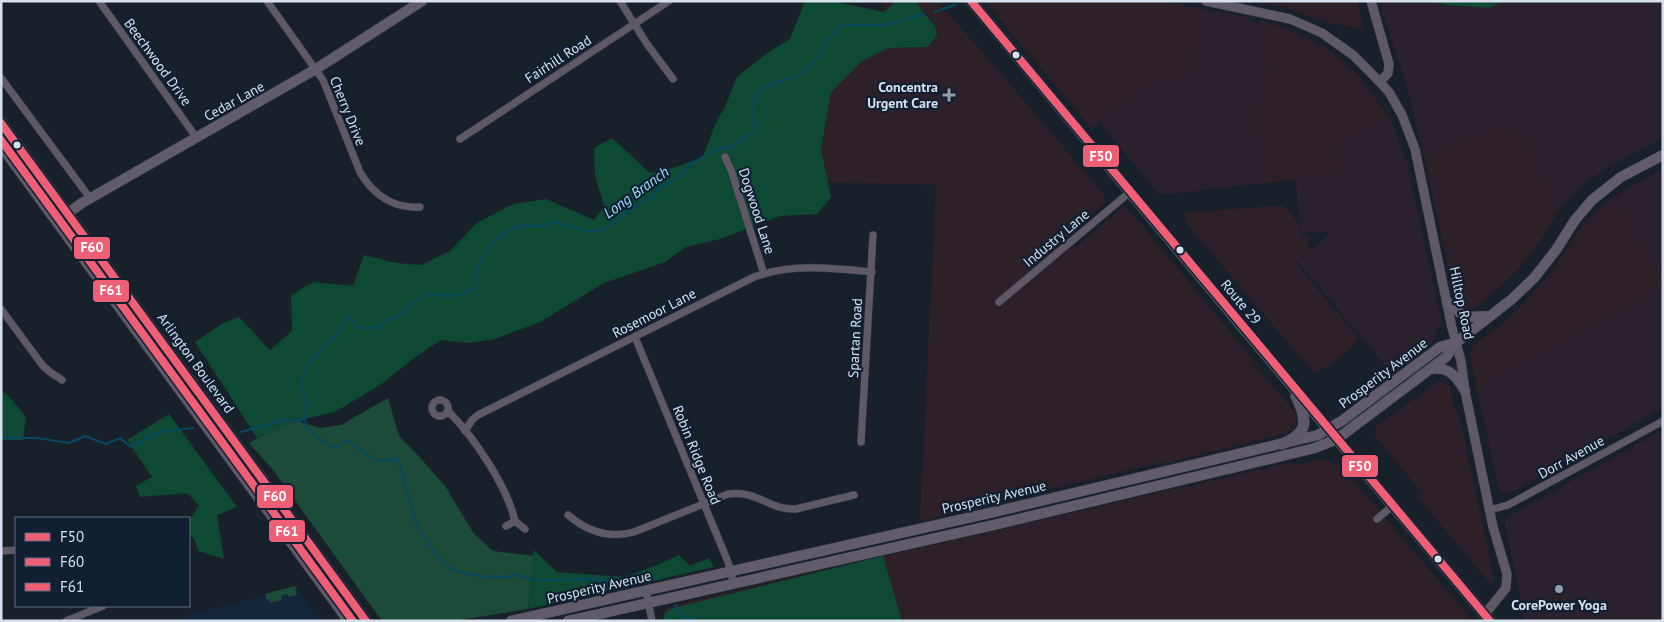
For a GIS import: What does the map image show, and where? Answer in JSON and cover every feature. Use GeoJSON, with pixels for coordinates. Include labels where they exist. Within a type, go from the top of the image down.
{"type":"FeatureCollection","features":[{"type":"Feature","properties":{"kind":"main road","name":"Cedar Lane"},"geometry":{"type":"LineString","coordinates":[[57,221],[90,198],[316,69],[422,1]]}},
{"type":"Feature","properties":{"kind":"main road","name":"Route 29"},"geometry":{"type":"LineString","coordinates":[[971,1],[1392,506],[1488,618]]}},
{"type":"Feature","properties":{"kind":"main road","name":"Arlington Boulevard"},"geometry":{"type":"LineString","coordinates":[[2,125],[366,621]]}},
{"type":"Feature","properties":{"kind":"main road","name":"Arlington Boulevard"},"geometry":{"type":"LineString","coordinates":[[1,145],[346,618]]}},
{"type":"Feature","properties":{"kind":"main road","name":"Prosperity Avenue"},"geometry":{"type":"LineString","coordinates":[[511,621],[1318,435],[1330,430],[1440,347],[1456,342],[1492,316],[1534,278],[1556,250],[1575,220],[1592,200],[1621,177],[1663,155]]}},
{"type":"Feature","properties":{"kind":"main road"},"geometry":{"type":"LineString","coordinates":[[1447,302],[1465,317],[1492,316]]}},
{"type":"Feature","properties":{"kind":"main road","name":"Prosperity Avenue"},"geometry":{"type":"LineString","coordinates":[[568,621],[998,524],[1314,448],[1337,439],[1446,357],[1456,342]]}},
{"type":"Feature","properties":{"kind":"main road"},"geometry":{"type":"LineString","coordinates":[[1431,368],[1441,368],[1449,371],[1455,376],[1465,391]]}},
{"type":"Feature","properties":{"kind":"main road"},"geometry":{"type":"LineString","coordinates":[[1282,444],[1296,437],[1305,424],[1303,410],[1290,383]]}},
{"type":"Feature","properties":{"kind":"street","name":"Beechwood Drive"},"geometry":{"type":"LineString","coordinates":[[99,1],[196,137]]}},
{"type":"Feature","properties":{"kind":"street","name":"Cherry Drive"},"geometry":{"type":"LineString","coordinates":[[266,1],[316,69],[328,90],[365,181],[371,189],[387,201],[406,207],[420,207]]}},
{"type":"Feature","properties":{"kind":"street"},"geometry":{"type":"LineString","coordinates":[[620,1],[673,79]]}},
{"type":"Feature","properties":{"kind":"street","name":"Fairhill Road"},"geometry":{"type":"LineString","coordinates":[[460,139],[669,1]]}},
{"type":"Feature","properties":{"kind":"street","name":"Hilltop Road"},"geometry":{"type":"LineString","coordinates":[[1206,1],[1287,19],[1322,33],[1353,55],[1380,82],[1398,107],[1411,136],[1490,510],[1507,574],[1506,588],[1488,618]]}},
{"type":"Feature","properties":{"kind":"street"},"geometry":{"type":"LineString","coordinates":[[1371,1],[1390,68],[1380,82]]}},
{"type":"Feature","properties":{"kind":"street"},"geometry":{"type":"LineString","coordinates":[[1,78],[90,198]]}},
{"type":"Feature","properties":{"kind":"street","name":"Dogwood Lane"},"geometry":{"type":"LineString","coordinates":[[725,157],[732,170],[764,274]]}},
{"type":"Feature","properties":{"kind":"street","name":"Industry Lane"},"geometry":{"type":"LineString","coordinates":[[999,302],[1130,192]]}},
{"type":"Feature","properties":{"kind":"street","name":"Spartan Road"},"geometry":{"type":"LineString","coordinates":[[861,442],[873,235]]}},
{"type":"Feature","properties":{"kind":"street","name":"Rosemoor Lane"},"geometry":{"type":"LineString","coordinates":[[465,431],[472,420],[478,416],[735,286],[764,274],[776,270],[810,268],[872,272]]}},
{"type":"Feature","properties":{"kind":"street"},"geometry":{"type":"LineString","coordinates":[[1,309],[43,366],[62,380]]}},
{"type":"Feature","properties":{"kind":"street","name":"Robin Ridge Road"},"geometry":{"type":"LineString","coordinates":[[635,337],[731,571],[734,584]]}},
{"type":"Feature","properties":{"kind":"street"},"geometry":{"type":"LineString","coordinates":[[448,412],[465,431],[498,477],[514,514],[515,522],[524,529]]}},
{"type":"Feature","properties":{"kind":"street","name":"Dorr Avenue"},"geometry":{"type":"LineString","coordinates":[[1490,510],[1508,505],[1663,421]]}},
{"type":"Feature","properties":{"kind":"street"},"geometry":{"type":"LineString","coordinates":[[568,515],[580,525],[591,530],[604,534],[619,535],[634,532],[728,494],[749,494],[778,508],[796,509],[854,495]]}},
{"type":"Feature","properties":{"kind":"street"},"geometry":{"type":"LineString","coordinates":[[1377,519],[1392,506]]}},
{"type":"Feature","properties":{"kind":"street"},"geometry":{"type":"LineString","coordinates":[[506,526],[515,522]]}},
{"type":"Feature","properties":{"kind":"street"},"geometry":{"type":"LineString","coordinates":[[1,551],[15,550]]}},
{"type":"Feature","properties":{"kind":"street"},"geometry":{"type":"LineString","coordinates":[[646,591],[652,621]]}},
{"type":"Feature","properties":{"kind":"street"},"geometry":{"type":"LineString","coordinates":[[66,621],[101,607]]}},
{"type":"Feature","properties":{"kind":"shaded area"},"geometry":{"type":"Polygon","coordinates":[[[880,1],[936,1],[986,56],[1104,195],[1105,199],[1102,205],[1066,237],[1075,248],[1123,207],[1128,209],[1296,414],[1296,422],[1292,431],[1162,464],[1161,462],[920,521],[936,185],[819,182],[828,42],[886,8],[880,1]]]}},
{"type":"Feature","properties":{"kind":"shaded area"},"geometry":{"type":"Polygon","coordinates":[[[985,1],[1162,1],[1207,10],[1190,79],[1163,81],[1142,89],[1092,129],[985,1]]]}},
{"type":"Feature","properties":{"kind":"shaded area"},"geometry":{"type":"Polygon","coordinates":[[[1255,1],[1358,1],[1363,29],[1324,22],[1289,9],[1255,1]]]}},
{"type":"Feature","properties":{"kind":"shaded area"},"geometry":{"type":"Polygon","coordinates":[[[1379,1],[1663,1],[1663,138],[1602,171],[1581,186],[1561,207],[1546,176],[1541,173],[1537,165],[1539,160],[1521,126],[1503,135],[1497,124],[1424,156],[1409,93],[1379,1]]]}},
{"type":"Feature","properties":{"kind":"shaded area"},"geometry":{"type":"Polygon","coordinates":[[[1207,10],[1248,17],[1248,21],[1260,23],[1267,69],[1253,115],[1262,183],[1160,195],[1100,123],[1142,89],[1163,81],[1190,79],[1207,10]]]}},
{"type":"Feature","properties":{"kind":"shaded area"},"geometry":{"type":"Polygon","coordinates":[[[1259,20],[1296,32],[1330,51],[1359,76],[1390,119],[1339,142],[1343,178],[1262,183],[1253,115],[1267,69],[1259,20]]]}},
{"type":"Feature","properties":{"kind":"shaded area"},"geometry":{"type":"Polygon","coordinates":[[[1390,119],[1407,162],[1442,326],[1437,327],[1434,341],[1393,375],[1298,261],[1332,232],[1301,233],[1296,180],[1343,178],[1339,142],[1390,119]]]}},
{"type":"Feature","properties":{"kind":"shaded area"},"geometry":{"type":"Polygon","coordinates":[[[1497,124],[1521,126],[1539,160],[1537,165],[1541,173],[1546,176],[1561,207],[1535,249],[1512,276],[1474,309],[1463,310],[1456,302],[1424,156],[1497,124]]]}},
{"type":"Feature","properties":{"kind":"shaded area"},"geometry":{"type":"Polygon","coordinates":[[[1663,169],[1663,279],[1617,195],[1663,169]]]}},
{"type":"Feature","properties":{"kind":"shaded area"},"geometry":{"type":"Polygon","coordinates":[[[1617,195],[1663,279],[1663,289],[1477,389],[1470,354],[1474,345],[1505,322],[1528,299],[1554,269],[1582,226],[1598,209],[1617,195]]]}},
{"type":"Feature","properties":{"kind":"shaded area"},"geometry":{"type":"Polygon","coordinates":[[[1283,205],[1299,224],[1301,236],[1308,236],[1311,240],[1307,245],[1311,250],[1295,263],[1358,337],[1352,347],[1327,368],[1325,366],[1315,374],[1190,228],[1183,213],[1283,205]]]}},
{"type":"Feature","properties":{"kind":"shaded area"},"geometry":{"type":"Polygon","coordinates":[[[1663,289],[1663,408],[1510,493],[1504,493],[1499,490],[1477,389],[1663,289]]]}},
{"type":"Feature","properties":{"kind":"shaded area"},"geometry":{"type":"Polygon","coordinates":[[[1439,381],[1449,385],[1455,412],[1458,411],[1494,579],[1490,583],[1417,496],[1423,494],[1374,434],[1377,426],[1439,381]]]}},
{"type":"Feature","properties":{"kind":"shaded area"},"geometry":{"type":"Polygon","coordinates":[[[1663,430],[1663,621],[1525,621],[1505,524],[1506,518],[1663,430]]]}},
{"type":"Feature","properties":{"kind":"shaded area"},"geometry":{"type":"Polygon","coordinates":[[[1323,458],[1338,466],[1339,464],[1473,621],[664,621],[663,613],[674,605],[1292,462],[1293,466],[1323,458]]]}},
{"type":"Feature","properties":{"kind":"shaded area"},"geometry":{"type":"Polygon","coordinates":[[[296,588],[320,621],[185,621],[183,616],[296,588]]]}},
{"type":"Feature","properties":{"kind":"green space"},"geometry":{"type":"Polygon","coordinates":[[[805,1],[839,1],[884,12],[896,1],[917,1],[920,8],[935,27],[937,36],[927,47],[888,48],[862,61],[831,92],[821,150],[831,197],[817,214],[780,216],[720,239],[686,247],[665,262],[604,283],[540,322],[495,339],[469,343],[441,340],[414,358],[383,383],[335,412],[296,421],[257,438],[195,342],[223,323],[239,317],[270,350],[292,331],[291,295],[313,282],[353,286],[364,255],[396,263],[421,265],[450,251],[477,223],[513,204],[546,199],[594,220],[604,206],[595,175],[594,148],[612,138],[650,173],[676,167],[703,157],[716,122],[724,109],[737,77],[767,53],[790,39],[805,1]]]}},
{"type":"Feature","properties":{"kind":"green space"},"geometry":{"type":"Polygon","coordinates":[[[1428,1],[1503,1],[1489,8],[1447,5],[1428,1]]]}},
{"type":"Feature","properties":{"kind":"green space"},"geometry":{"type":"Polygon","coordinates":[[[1,391],[9,396],[26,417],[23,440],[1,440],[1,391]]]}},
{"type":"Feature","properties":{"kind":"green space"},"geometry":{"type":"Polygon","coordinates":[[[388,398],[399,436],[445,486],[474,534],[493,551],[534,556],[528,609],[453,621],[382,621],[273,470],[249,443],[276,428],[296,421],[321,428],[341,425],[388,398]]]}},
{"type":"Feature","properties":{"kind":"green space"},"geometry":{"type":"Polygon","coordinates":[[[169,414],[237,507],[217,515],[224,559],[198,551],[194,538],[190,536],[190,519],[199,505],[187,493],[140,497],[136,486],[152,477],[127,440],[169,414]]]}},
{"type":"Feature","properties":{"kind":"green space"},"geometry":{"type":"Polygon","coordinates":[[[534,550],[557,572],[624,577],[679,555],[690,566],[709,558],[714,567],[528,609],[534,550]]]}},
{"type":"Feature","properties":{"kind":"green space"},"geometry":{"type":"Polygon","coordinates":[[[883,556],[902,621],[663,621],[665,613],[670,609],[883,556]]]}},
{"type":"Feature","properties":{"kind":"green space"},"geometry":{"type":"Polygon","coordinates":[[[295,586],[297,595],[289,597],[287,594],[281,596],[282,600],[270,603],[267,600],[265,594],[295,586]]]}},
{"type":"Feature","properties":{"kind":"waterway","name":"Long Branch"},"geometry":{"type":"LineString","coordinates":[[935,12],[955,5]]}},
{"type":"Feature","properties":{"kind":"waterway","name":"Long Branch"},"geometry":{"type":"LineString","coordinates":[[659,579],[641,579],[632,584],[593,579],[535,580],[517,575],[504,577],[478,576],[453,570],[438,557],[417,526],[398,459],[376,461],[347,440],[335,448],[311,432],[305,417],[306,404],[302,381],[304,373],[313,359],[337,334],[345,320],[350,316],[358,328],[379,328],[387,320],[401,315],[414,302],[428,293],[452,296],[475,288],[478,267],[485,253],[492,244],[518,226],[544,226],[555,222],[590,232],[603,229],[628,210],[651,198],[660,188],[680,176],[692,163],[721,148],[733,147],[755,130],[754,99],[763,88],[797,76],[809,67],[820,55],[826,42],[842,25],[889,24],[924,14]]}},
{"type":"Feature","properties":{"kind":"waterway"},"geometry":{"type":"LineString","coordinates":[[241,432],[283,420],[301,421],[305,417]]}},
{"type":"Feature","properties":{"kind":"waterway","name":"Long Branch"},"geometry":{"type":"LineString","coordinates":[[1,438],[37,438],[69,443],[85,436],[106,444],[120,438],[131,447],[161,432],[193,428]]}},
{"type":"Feature","properties":{"kind":"waterway"},"geometry":{"type":"LineString","coordinates":[[675,605],[684,616],[695,621]]}},
{"type":"Feature","properties":{"kind":"waterway"},"geometry":{"type":"LineString","coordinates":[[810,621],[840,621]]}},
{"type":"Feature","properties":{"kind":"transit line","name":"F50"},"geometry":{"type":"LineString","coordinates":[[971,1],[1490,621]]}},
{"type":"Feature","properties":{"kind":"transit line","name":"F60"},"geometry":{"type":"LineString","coordinates":[[1,123],[366,621]]}},
{"type":"Feature","properties":{"kind":"transit line","name":"F61"},"geometry":{"type":"LineString","coordinates":[[1,140],[353,621]]}},
{"type":"Feature","properties":{"kind":"place","name":"Concentra Urgent Care"},"geometry":{"type":"Point","coordinates":[949,95]}},
{"type":"Feature","properties":{"kind":"place","name":"CorePower Yoga"},"geometry":{"type":"Point","coordinates":[1559,589]}}]}
